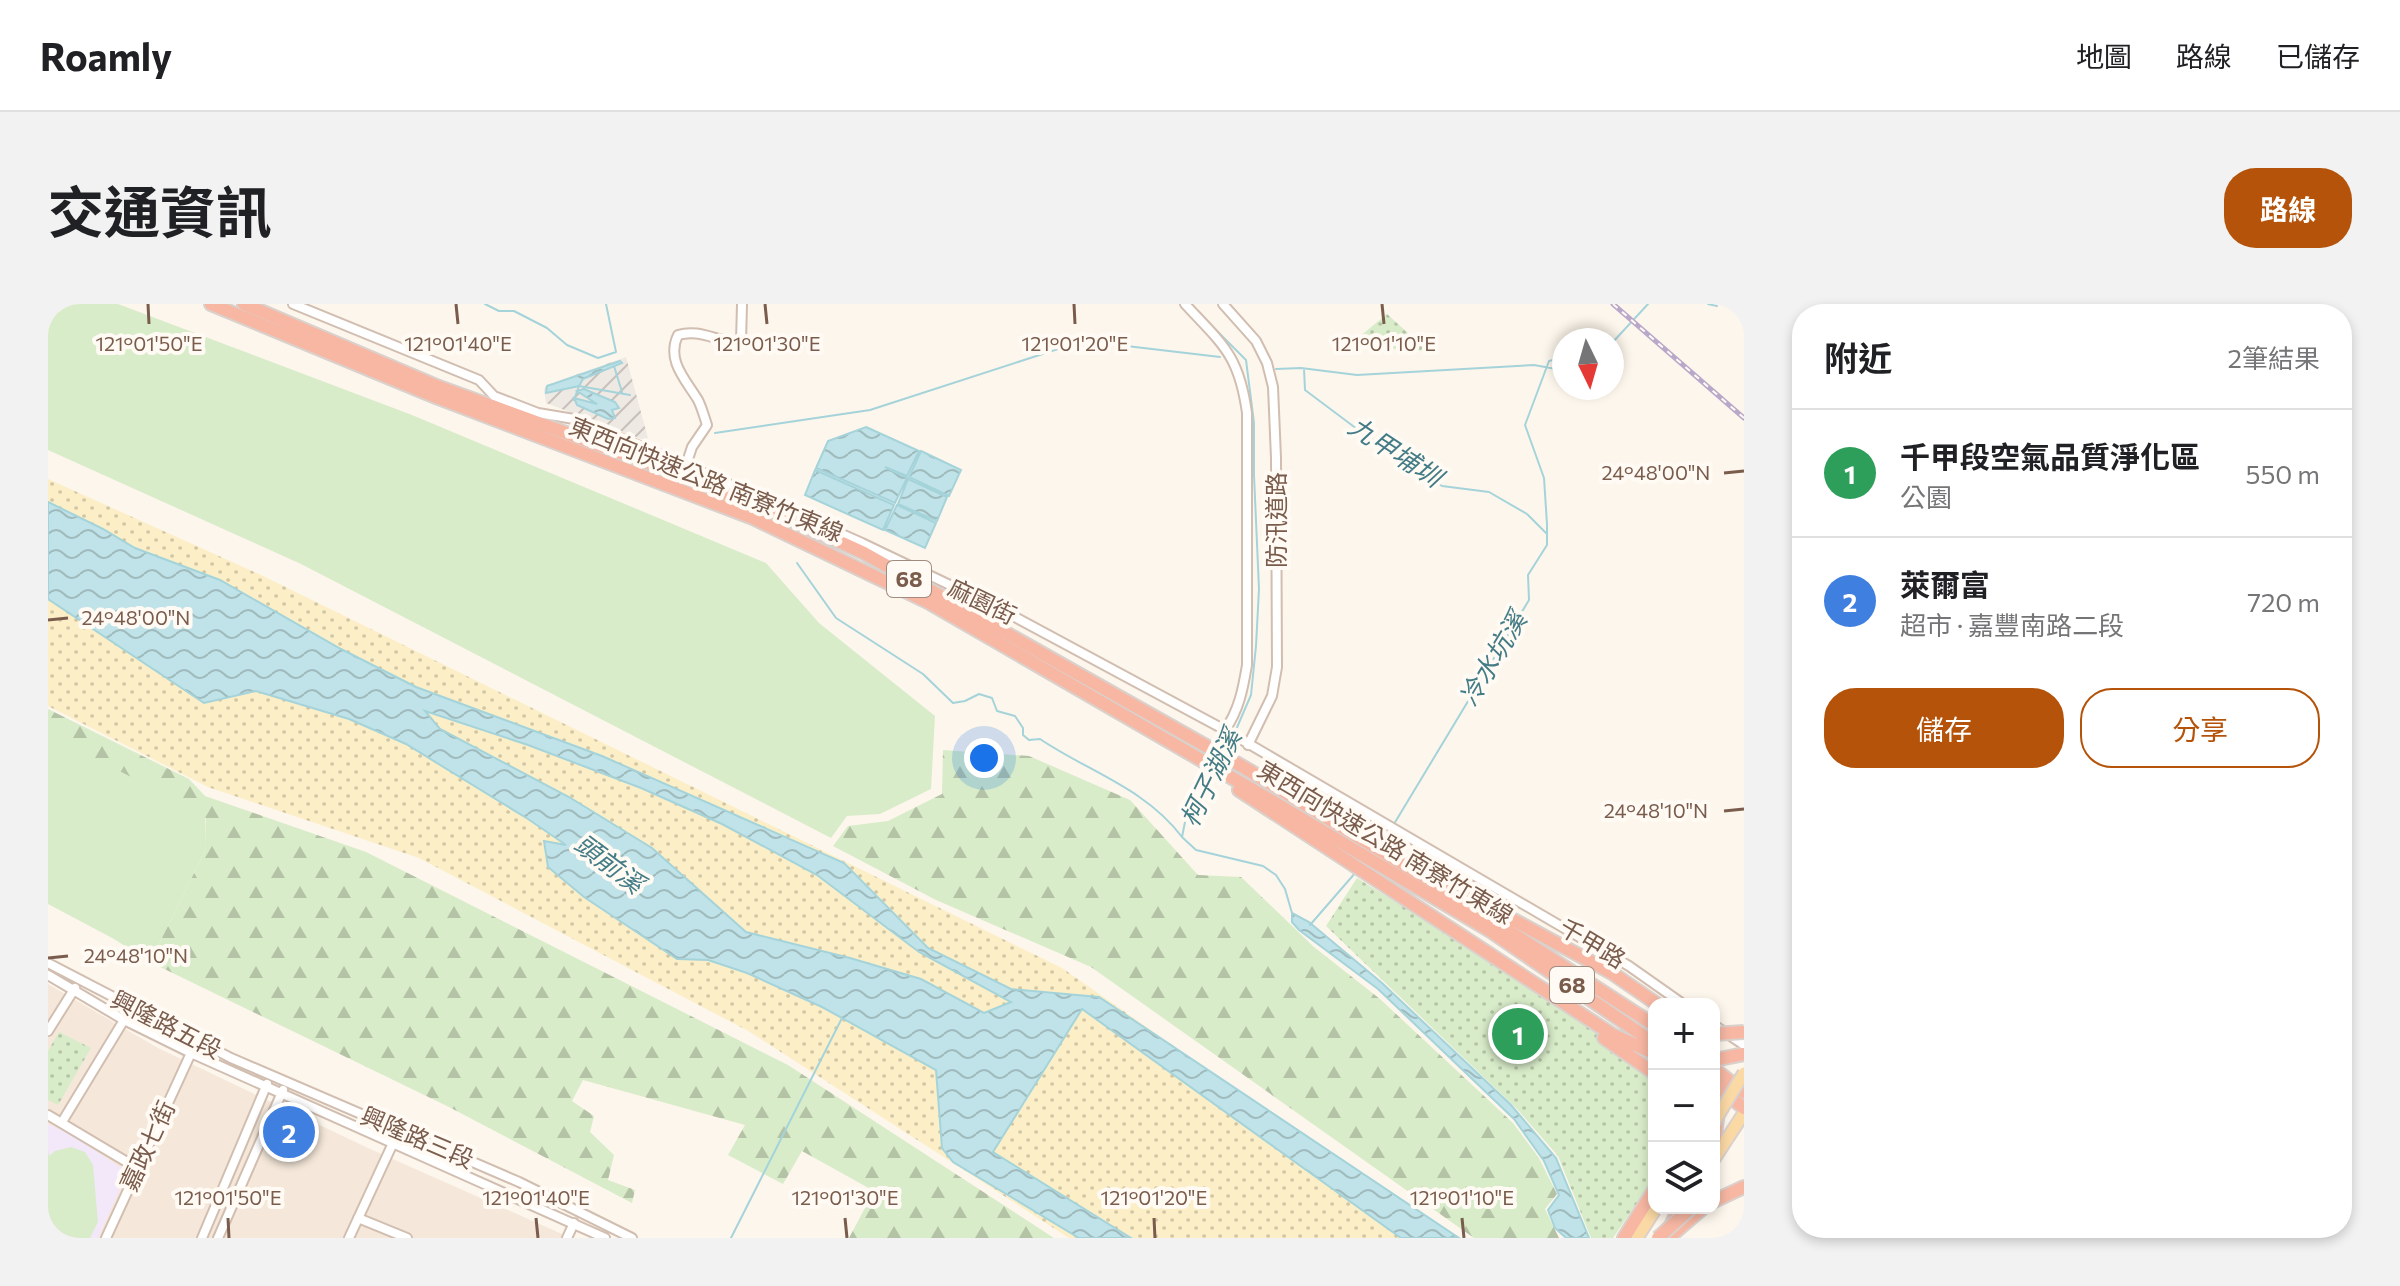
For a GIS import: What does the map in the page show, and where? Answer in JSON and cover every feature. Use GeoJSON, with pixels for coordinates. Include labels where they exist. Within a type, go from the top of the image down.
{"type":"FeatureCollection","features":[{"type":"Feature","properties":{"kind":"highway","name":"東西向快速公路 南寮竹東線"},"geometry":{"type":"LineString","coordinates":[[211,304],[753,518],[840,558],[928,602],[1491,925],[1648,1021]]}},
{"type":"Feature","properties":{"kind":"highway","name":"東西向快速公路 南寮竹東線"},"geometry":{"type":"LineString","coordinates":[[244,304],[438,392],[646,462],[790,519],[864,553],[1245,768],[1349,831],[1491,925],[1648,1039]]}},
{"type":"Feature","properties":{"kind":"highway"},"geometry":{"type":"LineString","coordinates":[[1157,734],[1613,1035],[1648,1050]]}},
{"type":"Feature","properties":{"kind":"highway"},"geometry":{"type":"LineString","coordinates":[[1349,831],[1408,859],[1519,925],[1612,973],[1649,998]]}},
{"type":"Feature","properties":{"kind":"highway"},"geometry":{"type":"LineString","coordinates":[[1545,991],[1650,1070]]}},
{"type":"Feature","properties":{"kind":"highway"},"geometry":{"type":"LineString","coordinates":[[1720,1034],[1744,1032]]}},
{"type":"Feature","properties":{"kind":"highway"},"geometry":{"type":"LineString","coordinates":[[1720,1059],[1744,1054]]}},
{"type":"Feature","properties":{"kind":"highway"},"geometry":{"type":"LineString","coordinates":[[1715,1070],[1744,1092]]}},
{"type":"Feature","properties":{"kind":"highway"},"geometry":{"type":"LineString","coordinates":[[1720,1089],[1744,1110]]}},
{"type":"Feature","properties":{"kind":"highway"},"geometry":{"type":"LineString","coordinates":[[1720,1191],[1744,1185]]}},
{"type":"Feature","properties":{"kind":"highway"},"geometry":{"type":"LineString","coordinates":[[1720,1198],[1744,1185]]}},
{"type":"Feature","properties":{"kind":"highway"},"geometry":{"type":"LineString","coordinates":[[1624,1238],[1648,1200]]}},
{"type":"Feature","properties":{"kind":"highway"},"geometry":{"type":"LineString","coordinates":[[1667,1238],[1677,1214]]}},
{"type":"Feature","properties":{"kind":"highway"},"geometry":{"type":"LineString","coordinates":[[1658,1238],[1682,1214]]}},
{"type":"Feature","properties":{"kind":"highway"},"geometry":{"type":"LineString","coordinates":[[1667,1238],[1696,1214]]}},
{"type":"Feature","properties":{"kind":"main road"},"geometry":{"type":"LineString","coordinates":[[1720,1112],[1744,1073]]}},
{"type":"Feature","properties":{"kind":"main road"},"geometry":{"type":"LineString","coordinates":[[1720,1149],[1744,1110]]}},
{"type":"Feature","properties":{"kind":"main road"},"geometry":{"type":"LineString","coordinates":[[1637,1238],[1652,1214]]}},
{"type":"Feature","properties":{"kind":"main road"},"geometry":{"type":"LineString","coordinates":[[1667,1238],[1684,1214]]}},
{"type":"Feature","properties":{"kind":"street","name":"麻園街"},"geometry":{"type":"LineString","coordinates":[[293,304],[479,380],[494,396],[538,413],[574,419],[862,543],[1000,609],[1248,745]]}},
{"type":"Feature","properties":{"kind":"street"},"geometry":{"type":"LineString","coordinates":[[686,465],[692,447],[707,425],[697,398],[679,371],[673,344],[678,335],[687,332],[700,332],[728,343],[741,342],[742,304]]}},
{"type":"Feature","properties":{"kind":"street","name":"防汛道路"},"geometry":{"type":"LineString","coordinates":[[1223,304],[1256,341],[1267,363],[1275,412],[1277,667],[1272,696],[1248,745]]}},
{"type":"Feature","properties":{"kind":"street"},"geometry":{"type":"LineString","coordinates":[[1187,305],[1232,359],[1244,387],[1247,413],[1248,637],[1243,693],[1234,718],[1225,730]]}},
{"type":"Feature","properties":{"kind":"street","name":"千甲路"},"geometry":{"type":"LineString","coordinates":[[1248,745],[1542,914],[1629,966],[1674,998]]}},
{"type":"Feature","properties":{"kind":"street","name":"興隆路五段"},"geometry":{"type":"LineString","coordinates":[[48,963],[231,1058],[287,1082]]}},
{"type":"Feature","properties":{"kind":"street","name":"興隆路五段"},"geometry":{"type":"LineString","coordinates":[[48,975],[124,1020],[281,1093]]}},
{"type":"Feature","properties":{"kind":"street"},"geometry":{"type":"LineString","coordinates":[[48,1031],[80,980]]}},
{"type":"Feature","properties":{"kind":"street"},"geometry":{"type":"LineString","coordinates":[[62,1122],[124,1020]]}},
{"type":"Feature","properties":{"kind":"street"},"geometry":{"type":"LineString","coordinates":[[1720,1029],[1744,1045]]}},
{"type":"Feature","properties":{"kind":"street","name":"嘉政七街"},"geometry":{"type":"LineString","coordinates":[[106,1238],[191,1053]]}},
{"type":"Feature","properties":{"kind":"street"},"geometry":{"type":"LineString","coordinates":[[202,1238],[271,1075]]}},
{"type":"Feature","properties":{"kind":"street"},"geometry":{"type":"LineString","coordinates":[[218,1238],[287,1082]]}},
{"type":"Feature","properties":{"kind":"street","name":"興隆路三段"},"geometry":{"type":"LineString","coordinates":[[287,1082],[519,1182],[632,1238]]}},
{"type":"Feature","properties":{"kind":"street","name":"興隆路三段"},"geometry":{"type":"LineString","coordinates":[[281,1093],[605,1238]]}},
{"type":"Feature","properties":{"kind":"street"},"geometry":{"type":"LineString","coordinates":[[48,1115],[137,1168]]}},
{"type":"Feature","properties":{"kind":"street"},"geometry":{"type":"LineString","coordinates":[[349,1238],[393,1143]]}},
{"type":"Feature","properties":{"kind":"street"},"geometry":{"type":"LineString","coordinates":[[358,1218],[407,1238]]}},
{"type":"Feature","properties":{"kind":"street"},"geometry":{"type":"LineString","coordinates":[[567,1238],[574,1223]]}},
{"type":"Feature","properties":{"kind":"shaded area"},"geometry":{"type":"Polygon","coordinates":[[[626,357],[649,442],[546,403],[544,390],[547,385],[626,357]]]}},
{"type":"Feature","properties":{"kind":"shaded area"},"geometry":{"type":"Polygon","coordinates":[[[48,984],[158,1048],[368,1148],[571,1238],[48,1238],[48,984]]]}},
{"type":"Feature","properties":{"kind":"shaded area"},"geometry":{"type":"Polygon","coordinates":[[[48,1124],[66,1132],[128,1172],[98,1238],[48,1238],[48,1124]]]}},
{"type":"Feature","properties":{"kind":"green space"},"geometry":{"type":"Polygon","coordinates":[[[48,304],[118,304],[412,415],[766,563],[819,623],[935,716],[931,789],[880,814],[847,816],[831,838],[301,564],[48,450],[48,304]]]}},
{"type":"Feature","properties":{"kind":"green space"},"geometry":{"type":"Polygon","coordinates":[[[1387,314],[1428,351],[1348,346],[1387,314]]]}},
{"type":"Feature","properties":{"kind":"green space"},"geometry":{"type":"Polygon","coordinates":[[[48,709],[189,779],[205,796],[366,852],[788,1065],[1054,1238],[849,1238],[874,1191],[802,1151],[783,1184],[728,1155],[745,1125],[583,1080],[572,1101],[594,1116],[590,1132],[614,1155],[608,1180],[635,1190],[632,1203],[449,1107],[150,962],[206,849],[206,818],[48,735],[48,709]]]}},
{"type":"Feature","properties":{"kind":"green space"},"geometry":{"type":"Polygon","coordinates":[[[48,718],[205,796],[206,849],[150,962],[48,904],[48,718]]]}},
{"type":"Feature","properties":{"kind":"green space"},"geometry":{"type":"Polygon","coordinates":[[[943,750],[1029,756],[1130,800],[1198,875],[1241,877],[1314,947],[1380,999],[1513,1123],[1539,1158],[1557,1194],[1545,1209],[1559,1238],[1474,1238],[1091,967],[936,900],[833,846],[848,826],[888,821],[942,794],[943,750]]]}},
{"type":"Feature","properties":{"kind":"green space"},"geometry":{"type":"Polygon","coordinates":[[[1357,878],[1542,992],[1648,1072],[1648,1187],[1613,1238],[1591,1238],[1558,1156],[1517,1109],[1326,926],[1357,878]]]}},
{"type":"Feature","properties":{"kind":"green space"},"geometry":{"type":"Polygon","coordinates":[[[59,1032],[91,1048],[58,1105],[48,1100],[48,1051],[59,1032]]]}},
{"type":"Feature","properties":{"kind":"green space"},"geometry":{"type":"Polygon","coordinates":[[[71,1147],[85,1152],[93,1165],[98,1222],[90,1238],[48,1238],[48,1149],[49,1156],[71,1147]]]}},
{"type":"Feature","properties":{"kind":"sand"},"geometry":{"type":"Polygon","coordinates":[[[48,479],[259,574],[1062,968],[1449,1238],[1069,1238],[750,1032],[419,858],[208,787],[48,706],[48,479]]]}},
{"type":"Feature","properties":{"kind":"water"},"geometry":{"type":"Polygon","coordinates":[[[620,361],[622,363],[583,379],[579,386],[546,393],[547,386],[620,361]]]}},
{"type":"Feature","properties":{"kind":"water"},"geometry":{"type":"Polygon","coordinates":[[[584,389],[615,402],[619,408],[612,410],[615,418],[608,419],[577,405],[574,398],[597,404],[577,391],[584,389]]]}},
{"type":"Feature","properties":{"kind":"water"},"geometry":{"type":"Polygon","coordinates":[[[866,427],[919,451],[907,476],[885,467],[907,478],[895,503],[816,468],[828,441],[866,427]]]}},
{"type":"Feature","properties":{"kind":"water"},"geometry":{"type":"Polygon","coordinates":[[[921,451],[961,470],[949,496],[909,477],[921,451]]]}},
{"type":"Feature","properties":{"kind":"water"},"geometry":{"type":"Polygon","coordinates":[[[815,470],[894,505],[883,530],[805,495],[815,470]]]}},
{"type":"Feature","properties":{"kind":"water"},"geometry":{"type":"Polygon","coordinates":[[[908,479],[947,497],[937,521],[898,504],[908,479]]]}},
{"type":"Feature","properties":{"kind":"water","name":"頭前溪"},"geometry":{"type":"Polygon","coordinates":[[[48,502],[135,548],[220,580],[341,649],[416,687],[602,756],[844,863],[928,948],[1011,989],[1099,997],[1459,1238],[1401,1238],[1082,1009],[993,1152],[1131,1238],[1079,1238],[953,1162],[942,1148],[936,1070],[822,1007],[747,973],[708,960],[677,959],[584,897],[548,867],[544,841],[566,845],[406,744],[349,719],[256,691],[204,703],[48,599],[48,502]],[[425,711],[440,729],[569,797],[652,848],[746,932],[921,979],[984,1013],[1011,1002],[919,952],[817,875],[722,824],[641,788],[528,745],[425,711]]]}},
{"type":"Feature","properties":{"kind":"water"},"geometry":{"type":"Polygon","coordinates":[[[897,505],[936,523],[925,548],[885,530],[897,505]]]}},
{"type":"Feature","properties":{"kind":"water"},"geometry":{"type":"Polygon","coordinates":[[[1292,913],[1309,922],[1382,983],[1511,1105],[1556,1158],[1589,1238],[1566,1238],[1555,1228],[1548,1210],[1559,1195],[1544,1161],[1514,1119],[1378,989],[1299,930],[1292,922],[1292,913]]]}},
{"type":"Feature","properties":{"kind":"waterway"},"geometry":{"type":"LineString","coordinates":[[485,304],[499,311],[514,311],[547,328],[567,345],[598,358],[616,352],[606,304]]}},
{"type":"Feature","properties":{"kind":"waterway","name":"冷水坑溪"},"geometry":{"type":"LineString","coordinates":[[1624,330],[1648,304]]}},
{"type":"Feature","properties":{"kind":"waterway"},"geometry":{"type":"LineString","coordinates":[[1708,304],[1717,306]]}},
{"type":"Feature","properties":{"kind":"waterway","name":"柯子湖溪"},"geometry":{"type":"LineString","coordinates":[[1191,305],[1246,360],[1254,423],[1259,589],[1256,646],[1251,695],[1235,732]]}},
{"type":"Feature","properties":{"kind":"waterway"},"geometry":{"type":"LineString","coordinates":[[715,433],[870,410],[1058,349],[1101,343],[1220,357]]}},
{"type":"Feature","properties":{"kind":"waterway","name":"冷水坑溪"},"geometry":{"type":"LineString","coordinates":[[1394,824],[1529,600],[1528,575],[1547,545],[1547,524],[1544,478],[1525,425],[1549,361],[1552,360]]}},
{"type":"Feature","properties":{"kind":"waterway"},"geometry":{"type":"LineString","coordinates":[[1276,369],[1301,368],[1357,375],[1534,365],[1552,368]]}},
{"type":"Feature","properties":{"kind":"waterway"},"geometry":{"type":"LineString","coordinates":[[614,366],[622,392]]}},
{"type":"Feature","properties":{"kind":"waterway","name":"九甲埔圳"},"geometry":{"type":"LineString","coordinates":[[1304,369],[1305,390],[1365,435],[1442,486],[1489,492],[1527,514],[1546,533]]}},
{"type":"Feature","properties":{"kind":"waterway"},"geometry":{"type":"LineString","coordinates":[[574,400],[579,386],[630,395]]}},
{"type":"Feature","properties":{"kind":"waterway"},"geometry":{"type":"LineString","coordinates":[[797,563],[836,618],[923,674],[953,703],[979,694],[992,698],[997,711],[1015,716],[1023,728],[1023,735],[1029,740],[1040,739],[1134,793],[1182,837]]}},
{"type":"Feature","properties":{"kind":"waterway","name":"柯子湖溪"},"geometry":{"type":"LineString","coordinates":[[1225,749],[1232,737]]}},
{"type":"Feature","properties":{"kind":"waterway","name":"柯子湖溪"},"geometry":{"type":"LineString","coordinates":[[1211,772],[1185,822],[1182,837],[1196,850],[1263,866],[1276,875],[1285,889],[1292,913]]}},
{"type":"Feature","properties":{"kind":"waterway","name":"冷水坑溪"},"geometry":{"type":"LineString","coordinates":[[1380,843],[1389,831]]}},
{"type":"Feature","properties":{"kind":"waterway","name":"冷水坑溪"},"geometry":{"type":"LineString","coordinates":[[1310,925],[1356,872]]}},
{"type":"Feature","properties":{"kind":"waterway"},"geometry":{"type":"LineString","coordinates":[[731,1238],[842,1018]]}},
{"type":"Feature","properties":{"kind":"railway"},"geometry":{"type":"LineString","coordinates":[[1613,304],[1744,418]]}},
{"type":"Feature","properties":{"kind":"place","name":"千甲段空氣品質淨化區"},"geometry":{"type":"Point","coordinates":[1518,1034]}},
{"type":"Feature","properties":{"kind":"place","name":"萊爾富"},"geometry":{"type":"Point","coordinates":[289,1132]}}]}
